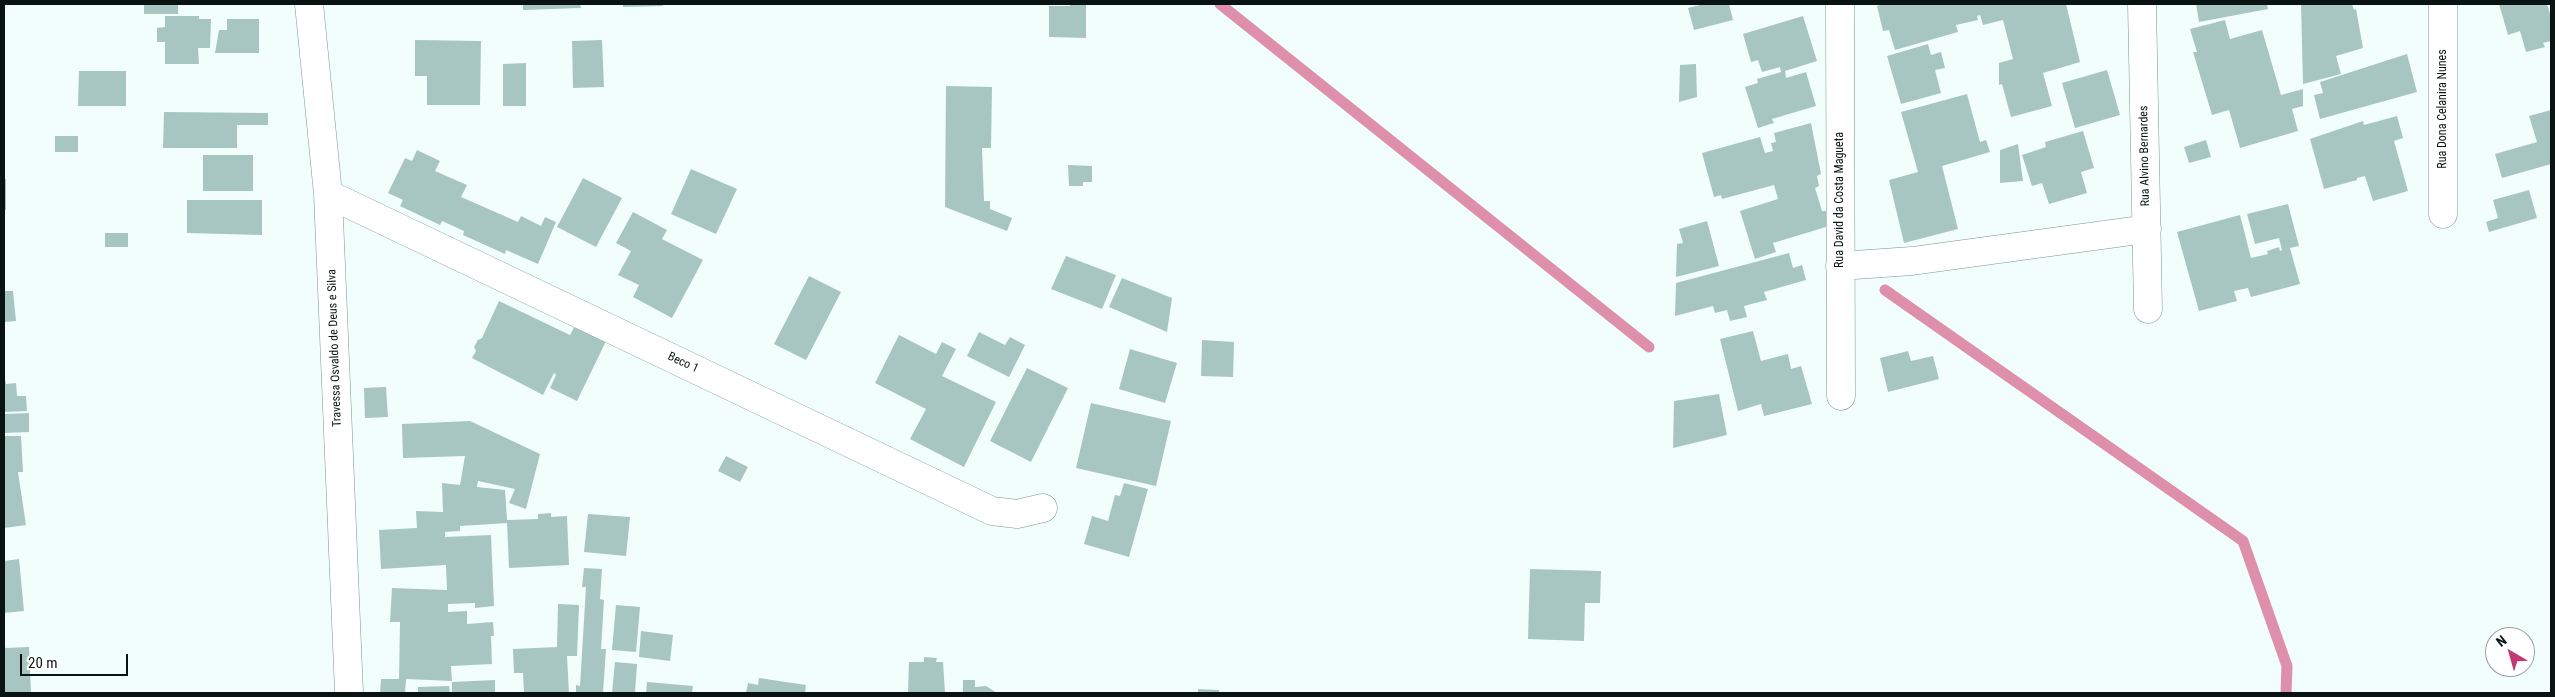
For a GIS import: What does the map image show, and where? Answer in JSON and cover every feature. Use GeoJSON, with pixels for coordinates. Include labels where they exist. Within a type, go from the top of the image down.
{"type":"FeatureCollection","features":[{"type":"Feature","properties":{"kind":"street","name":"Travessa Osvaldo de Deus e Silva"},"geometry":{"type":"LineString","coordinates":[[309,4],[328,194],[349,693]]}},
{"type":"Feature","properties":{"kind":"street","name":"Rua David da Costa Magueta"},"geometry":{"type":"LineString","coordinates":[[1840,4],[1841,396]]}},
{"type":"Feature","properties":{"kind":"street","name":"Rua Alvino Bernardes"},"geometry":{"type":"LineString","coordinates":[[2142,4],[2148,309]]}},
{"type":"Feature","properties":{"kind":"street","name":"Rua Dona Celanira Nunes"},"geometry":{"type":"LineString","coordinates":[[2443,4],[2443,214]]}},
{"type":"Feature","properties":{"kind":"street","name":"Beco 1"},"geometry":{"type":"LineString","coordinates":[[328,194],[992,511],[1017,514],[1043,508]]}},
{"type":"Feature","properties":{"kind":"street"},"geometry":{"type":"LineString","coordinates":[[1840,266],[1912,261],[2147,228]]}},
{"type":"Feature","properties":{"kind":"building"},"geometry":{"type":"Polygon","coordinates":[[[144,4],[178,4],[178,14],[144,14],[144,4]]]}},
{"type":"Feature","properties":{"kind":"building"},"geometry":{"type":"Polygon","coordinates":[[[523,4],[580,4],[581,8],[523,10],[523,4]]]}},
{"type":"Feature","properties":{"kind":"building"},"geometry":{"type":"Polygon","coordinates":[[[623,4],[663,4],[663,6],[623,7],[623,4]]]}},
{"type":"Feature","properties":{"kind":"building"},"geometry":{"type":"Polygon","coordinates":[[[1070,4],[1086,4],[1086,38],[1049,37],[1049,6],[1070,6],[1070,4]]]}},
{"type":"Feature","properties":{"kind":"building"},"geometry":{"type":"Polygon","coordinates":[[[1704,4],[1729,4],[1733,20],[1694,30],[1688,8],[1704,4]]]}},
{"type":"Feature","properties":{"kind":"building"},"geometry":{"type":"Polygon","coordinates":[[[1882,4],[2066,4],[2080,62],[2043,73],[2052,106],[2011,117],[2002,84],[1999,85],[1999,63],[2013,59],[2003,20],[1983,25],[1980,15],[1977,16],[1978,20],[1956,25],[1958,32],[1895,50],[1889,30],[1883,31],[1877,6],[1882,4]]]}},
{"type":"Feature","properties":{"kind":"building"},"geometry":{"type":"Polygon","coordinates":[[[2196,4],[2267,4],[2268,9],[2199,22],[2196,4]]]}},
{"type":"Feature","properties":{"kind":"building"},"geometry":{"type":"Polygon","coordinates":[[[2301,4],[2352,4],[2354,10],[2356,9],[2363,48],[2336,56],[2341,74],[2303,84],[2301,4]]]}},
{"type":"Feature","properties":{"kind":"building"},"geometry":{"type":"Polygon","coordinates":[[[2499,4],[2547,4],[2551,17],[2551,41],[2543,43],[2545,47],[2526,52],[2520,31],[2508,35],[2499,4]]]}},
{"type":"Feature","properties":{"kind":"building"},"geometry":{"type":"Polygon","coordinates":[[[165,16],[199,16],[199,19],[211,19],[210,48],[198,48],[199,64],[165,64],[165,42],[157,42],[157,28],[165,27],[165,16]]]}},
{"type":"Feature","properties":{"kind":"building"},"geometry":{"type":"Polygon","coordinates":[[[1803,16],[1817,61],[1785,71],[1786,78],[1806,72],[1816,106],[1772,119],[1774,123],[1758,128],[1745,87],[1758,83],[1757,79],[1781,72],[1780,67],[1762,72],[1758,60],[1751,62],[1743,34],[1803,16]]]}},
{"type":"Feature","properties":{"kind":"building"},"geometry":{"type":"Polygon","coordinates":[[[227,19],[259,19],[259,53],[215,53],[219,30],[227,30],[227,19]]]}},
{"type":"Feature","properties":{"kind":"building"},"geometry":{"type":"Polygon","coordinates":[[[2225,20],[2230,39],[2262,30],[2281,95],[2303,89],[2303,106],[2292,109],[2298,131],[2240,148],[2229,110],[2212,115],[2193,52],[2197,52],[2190,29],[2225,20]]]}},
{"type":"Feature","properties":{"kind":"building"},"geometry":{"type":"Polygon","coordinates":[[[415,40],[481,41],[480,105],[427,105],[427,76],[415,76],[415,40]]]}},
{"type":"Feature","properties":{"kind":"building"},"geometry":{"type":"Polygon","coordinates":[[[602,40],[604,87],[573,88],[572,41],[602,40]]]}},
{"type":"Feature","properties":{"kind":"building"},"geometry":{"type":"Polygon","coordinates":[[[1928,44],[1931,55],[1941,52],[1945,68],[1935,70],[1941,93],[1901,104],[1887,56],[1928,44]]]}},
{"type":"Feature","properties":{"kind":"building"},"geometry":{"type":"Polygon","coordinates":[[[2407,54],[2417,92],[2320,119],[2314,95],[2323,93],[2320,82],[2407,54]]]}},
{"type":"Feature","properties":{"kind":"building"},"geometry":{"type":"Polygon","coordinates":[[[526,63],[526,106],[503,106],[503,64],[526,63]]]}},
{"type":"Feature","properties":{"kind":"building"},"geometry":{"type":"Polygon","coordinates":[[[1696,64],[1697,97],[1679,102],[1680,65],[1696,64]]]}},
{"type":"Feature","properties":{"kind":"building"},"geometry":{"type":"Polygon","coordinates":[[[2107,70],[2120,115],[2075,128],[2062,83],[2107,70]]]}},
{"type":"Feature","properties":{"kind":"building"},"geometry":{"type":"Polygon","coordinates":[[[79,71],[126,71],[126,106],[78,106],[79,71]]]}},
{"type":"Feature","properties":{"kind":"building"},"geometry":{"type":"Polygon","coordinates":[[[946,86],[992,87],[991,148],[982,148],[984,201],[990,201],[990,209],[1012,218],[1007,231],[945,207],[946,86]]]}},
{"type":"Feature","properties":{"kind":"building"},"geometry":{"type":"Polygon","coordinates":[[[1967,94],[1980,142],[1986,140],[1990,152],[1942,166],[1958,229],[1904,243],[1889,180],[1918,172],[1901,112],[1967,94]]]}},
{"type":"Feature","properties":{"kind":"building"},"geometry":{"type":"Polygon","coordinates":[[[2551,110],[2551,164],[2502,178],[2495,154],[2537,142],[2529,116],[2551,110]]]}},
{"type":"Feature","properties":{"kind":"building"},"geometry":{"type":"Polygon","coordinates":[[[164,112],[268,113],[268,125],[237,125],[237,148],[163,148],[164,112]]]}},
{"type":"Feature","properties":{"kind":"building"},"geometry":{"type":"Polygon","coordinates":[[[2397,116],[2403,138],[2394,141],[2408,191],[2373,201],[2365,176],[2324,189],[2310,139],[2363,121],[2364,125],[2397,116]]]}},
{"type":"Feature","properties":{"kind":"building"},"geometry":{"type":"Polygon","coordinates":[[[1811,123],[1821,174],[1817,176],[1819,186],[1815,188],[1822,211],[1826,211],[1826,227],[1773,243],[1776,252],[1755,259],[1740,211],[1778,199],[1774,185],[1722,199],[1721,195],[1714,197],[1702,153],[1760,137],[1765,153],[1773,151],[1771,143],[1776,142],[1774,133],[1811,123]]]}},
{"type":"Feature","properties":{"kind":"building"},"geometry":{"type":"Polygon","coordinates":[[[2083,131],[2094,168],[2081,172],[2087,193],[2049,204],[2042,183],[2032,186],[2022,155],[2046,147],[2045,142],[2083,131]]]}},
{"type":"Feature","properties":{"kind":"building"},"geometry":{"type":"Polygon","coordinates":[[[55,136],[78,136],[78,152],[55,152],[55,136]]]}},
{"type":"Feature","properties":{"kind":"building"},"geometry":{"type":"Polygon","coordinates":[[[2206,140],[2211,157],[2189,163],[2184,147],[2206,140]]]}},
{"type":"Feature","properties":{"kind":"building"},"geometry":{"type":"Polygon","coordinates":[[[2018,144],[2023,181],[2000,183],[2000,150],[2018,144]]]}},
{"type":"Feature","properties":{"kind":"building"},"geometry":{"type":"Polygon","coordinates":[[[417,150],[440,161],[435,171],[467,185],[461,197],[518,222],[521,216],[541,226],[545,217],[556,222],[538,264],[506,250],[505,254],[463,235],[464,231],[442,221],[440,225],[400,206],[403,200],[388,193],[405,158],[412,161],[417,150]]]}},
{"type":"Feature","properties":{"kind":"building"},"geometry":{"type":"Polygon","coordinates":[[[203,155],[253,155],[253,191],[203,191],[203,155]]]}},
{"type":"Feature","properties":{"kind":"building"},"geometry":{"type":"Polygon","coordinates":[[[1068,165],[1092,166],[1092,182],[1083,182],[1083,186],[1069,186],[1068,165]]]}},
{"type":"Feature","properties":{"kind":"building"},"geometry":{"type":"Polygon","coordinates":[[[691,169],[737,189],[716,234],[671,214],[691,169]]]}},
{"type":"Feature","properties":{"kind":"building"},"geometry":{"type":"Polygon","coordinates":[[[583,178],[622,198],[596,247],[557,227],[583,178]]]}},
{"type":"Feature","properties":{"kind":"building"},"geometry":{"type":"Polygon","coordinates":[[[4,179],[6,179],[6,210],[4,210],[4,179]]]}},
{"type":"Feature","properties":{"kind":"building"},"geometry":{"type":"Polygon","coordinates":[[[2529,190],[2537,218],[2489,232],[2486,222],[2498,218],[2493,200],[2529,190]]]}},
{"type":"Feature","properties":{"kind":"building"},"geometry":{"type":"Polygon","coordinates":[[[187,200],[262,200],[262,235],[187,233],[187,200]]]}},
{"type":"Feature","properties":{"kind":"building"},"geometry":{"type":"Polygon","coordinates":[[[2288,204],[2299,246],[2290,248],[2300,284],[2251,297],[2248,288],[2234,291],[2237,301],[2199,311],[2177,232],[2240,215],[2251,258],[2268,254],[2267,251],[2279,247],[2280,251],[2282,250],[2279,238],[2255,244],[2247,214],[2288,204]]]}},
{"type":"Feature","properties":{"kind":"building"},"geometry":{"type":"Polygon","coordinates":[[[633,212],[667,230],[662,239],[703,260],[672,318],[633,297],[639,285],[618,275],[631,251],[616,243],[633,212]]]}},
{"type":"Feature","properties":{"kind":"building"},"geometry":{"type":"Polygon","coordinates":[[[1707,221],[1719,266],[1676,277],[1677,244],[1683,243],[1679,229],[1707,221]]]}},
{"type":"Feature","properties":{"kind":"building"},"geometry":{"type":"Polygon","coordinates":[[[105,233],[128,233],[128,247],[105,247],[105,233]]]}},
{"type":"Feature","properties":{"kind":"building"},"geometry":{"type":"Polygon","coordinates":[[[1789,253],[1793,268],[1802,265],[1806,280],[1764,292],[1767,300],[1744,306],[1747,317],[1730,321],[1727,310],[1715,313],[1713,306],[1675,316],[1676,283],[1789,253]]]}},
{"type":"Feature","properties":{"kind":"building"},"geometry":{"type":"Polygon","coordinates":[[[1066,256],[1116,275],[1102,309],[1051,289],[1066,256]]]}},
{"type":"Feature","properties":{"kind":"building"},"geometry":{"type":"Polygon","coordinates":[[[809,276],[841,292],[806,360],[774,344],[809,276]]]}},
{"type":"Feature","properties":{"kind":"building"},"geometry":{"type":"Polygon","coordinates":[[[1122,278],[1172,298],[1167,332],[1109,307],[1122,278]]]}},
{"type":"Feature","properties":{"kind":"building"},"geometry":{"type":"Polygon","coordinates":[[[4,291],[13,291],[16,321],[4,322],[4,291]]]}},
{"type":"Feature","properties":{"kind":"building"},"geometry":{"type":"Polygon","coordinates":[[[499,301],[570,335],[578,320],[609,335],[577,401],[550,388],[556,375],[554,373],[543,395],[472,358],[476,351],[474,347],[478,340],[482,338],[499,301]]]}},
{"type":"Feature","properties":{"kind":"building"},"geometry":{"type":"Polygon","coordinates":[[[1753,331],[1761,361],[1788,354],[1791,369],[1801,366],[1812,404],[1764,416],[1761,404],[1738,411],[1720,339],[1753,331]]]}},
{"type":"Feature","properties":{"kind":"building"},"geometry":{"type":"Polygon","coordinates":[[[979,332],[1005,345],[1010,337],[1025,345],[1009,377],[967,356],[979,332]]]}},
{"type":"Feature","properties":{"kind":"building"},"geometry":{"type":"Polygon","coordinates":[[[899,335],[936,354],[942,342],[956,349],[942,376],[996,402],[964,467],[910,439],[926,409],[875,383],[899,335]]]}},
{"type":"Feature","properties":{"kind":"building"},"geometry":{"type":"Polygon","coordinates":[[[1202,340],[1234,342],[1233,377],[1201,376],[1202,340]]]}},
{"type":"Feature","properties":{"kind":"building"},"geometry":{"type":"Polygon","coordinates":[[[1130,349],[1177,363],[1165,403],[1119,389],[1130,349]]]}},
{"type":"Feature","properties":{"kind":"building"},"geometry":{"type":"Polygon","coordinates":[[[1908,351],[1911,361],[1933,356],[1939,379],[1888,392],[1880,358],[1908,351]]]}},
{"type":"Feature","properties":{"kind":"building"},"geometry":{"type":"Polygon","coordinates":[[[1027,368],[1068,388],[1031,462],[990,441],[1027,368]]]}},
{"type":"Feature","properties":{"kind":"building"},"geometry":{"type":"Polygon","coordinates":[[[4,374],[6,384],[16,383],[17,396],[26,396],[27,411],[4,412],[4,374]]]}},
{"type":"Feature","properties":{"kind":"building"},"geometry":{"type":"Polygon","coordinates":[[[386,387],[388,417],[365,418],[364,388],[386,387]]]}},
{"type":"Feature","properties":{"kind":"building"},"geometry":{"type":"Polygon","coordinates":[[[1719,394],[1727,435],[1673,448],[1674,401],[1719,394]]]}},
{"type":"Feature","properties":{"kind":"building"},"geometry":{"type":"Polygon","coordinates":[[[1091,403],[1171,421],[1156,486],[1076,468],[1091,403]]]}},
{"type":"Feature","properties":{"kind":"building"},"geometry":{"type":"Polygon","coordinates":[[[29,413],[29,432],[4,433],[4,414],[29,413]]]}},
{"type":"Feature","properties":{"kind":"building"},"geometry":{"type":"Polygon","coordinates":[[[470,421],[540,454],[526,509],[509,503],[515,489],[478,481],[477,487],[505,490],[507,520],[538,519],[538,514],[551,513],[551,517],[567,516],[569,565],[509,568],[507,523],[460,526],[460,531],[445,532],[445,537],[491,535],[494,606],[475,608],[475,603],[448,604],[448,612],[467,611],[467,624],[493,622],[494,636],[491,636],[492,664],[451,666],[452,681],[406,679],[405,693],[380,693],[381,679],[399,679],[400,622],[390,622],[392,588],[447,590],[446,565],[381,569],[379,530],[417,528],[416,511],[443,512],[442,483],[460,485],[465,456],[403,458],[402,424],[470,421]]]}},
{"type":"Feature","properties":{"kind":"building"},"geometry":{"type":"Polygon","coordinates":[[[4,436],[21,436],[23,472],[18,472],[26,525],[4,528],[4,436]]]}},
{"type":"Feature","properties":{"kind":"building"},"geometry":{"type":"Polygon","coordinates":[[[726,456],[748,467],[740,482],[718,471],[726,456]]]}},
{"type":"Feature","properties":{"kind":"building"},"geometry":{"type":"Polygon","coordinates":[[[1124,483],[1148,489],[1129,557],[1084,544],[1092,516],[1108,521],[1115,495],[1120,496],[1124,483]]]}},
{"type":"Feature","properties":{"kind":"building"},"geometry":{"type":"Polygon","coordinates":[[[588,514],[630,517],[626,556],[584,552],[588,514]]]}},
{"type":"Feature","properties":{"kind":"building"},"geometry":{"type":"Polygon","coordinates":[[[19,559],[24,611],[4,613],[4,561],[19,559]]]}},
{"type":"Feature","properties":{"kind":"building"},"geometry":{"type":"Polygon","coordinates":[[[584,568],[602,569],[600,599],[604,600],[601,649],[606,649],[603,693],[576,693],[576,685],[580,686],[586,587],[582,587],[584,568]]]}},
{"type":"Feature","properties":{"kind":"building"},"geometry":{"type":"Polygon","coordinates":[[[1530,569],[1601,571],[1600,603],[1585,603],[1584,641],[1528,639],[1530,569]]]}},
{"type":"Feature","properties":{"kind":"building"},"geometry":{"type":"Polygon","coordinates":[[[558,604],[579,605],[577,656],[567,656],[569,693],[524,693],[523,673],[514,673],[513,649],[557,647],[558,604]]]}},
{"type":"Feature","properties":{"kind":"building"},"geometry":{"type":"Polygon","coordinates":[[[616,605],[640,607],[636,652],[612,650],[616,605]]]}},
{"type":"Feature","properties":{"kind":"building"},"geometry":{"type":"Polygon","coordinates":[[[641,631],[673,635],[670,661],[639,657],[641,631]]]}},
{"type":"Feature","properties":{"kind":"building"},"geometry":{"type":"Polygon","coordinates":[[[29,647],[31,693],[4,693],[4,648],[29,647]]]}},
{"type":"Feature","properties":{"kind":"building"},"geometry":{"type":"Polygon","coordinates":[[[924,657],[937,658],[936,662],[943,662],[945,693],[908,693],[909,662],[924,662],[924,657]]]}},
{"type":"Feature","properties":{"kind":"building"},"geometry":{"type":"Polygon","coordinates":[[[615,662],[637,664],[635,693],[612,693],[615,662]]]}},
{"type":"Feature","properties":{"kind":"building"},"geometry":{"type":"Polygon","coordinates":[[[759,678],[806,685],[805,693],[746,693],[748,683],[758,685],[759,678]]]}},
{"type":"Feature","properties":{"kind":"building"},"geometry":{"type":"Polygon","coordinates":[[[495,680],[495,693],[452,693],[452,682],[495,680]]]}},
{"type":"Feature","properties":{"kind":"building"},"geometry":{"type":"Polygon","coordinates":[[[963,680],[975,680],[975,687],[986,686],[997,693],[963,693],[963,680]]]}},
{"type":"Feature","properties":{"kind":"building"},"geometry":{"type":"Polygon","coordinates":[[[647,682],[693,686],[692,693],[646,693],[647,682]]]}},
{"type":"Feature","properties":{"kind":"building"},"geometry":{"type":"Polygon","coordinates":[[[449,686],[450,693],[418,693],[418,687],[449,686]]]}},
{"type":"Feature","properties":{"kind":"building"},"geometry":{"type":"Polygon","coordinates":[[[1198,689],[1219,690],[1219,693],[1198,693],[1198,689]]]}},
{"type":"Feature","properties":{"kind":"waterway"},"geometry":{"type":"LineString","coordinates":[[1220,4],[1649,347]]}},
{"type":"Feature","properties":{"kind":"waterway"},"geometry":{"type":"LineString","coordinates":[[1885,290],[2243,541],[2287,666],[2286,693]]}}]}
